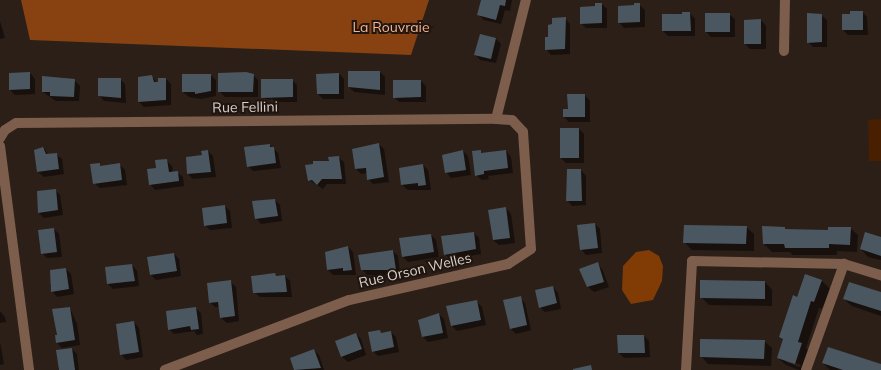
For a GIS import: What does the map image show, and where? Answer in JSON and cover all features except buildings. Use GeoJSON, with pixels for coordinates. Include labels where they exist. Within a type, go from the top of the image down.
{"type":"FeatureCollection","features":[{"type":"Feature","properties":{"kind":"street"},"geometry":{"type":"LineString","coordinates":[[496,119],[526,0]]}},
{"type":"Feature","properties":{"kind":"street"},"geometry":{"type":"LineString","coordinates":[[784,51],[785,0]]}},
{"type":"Feature","properties":{"kind":"street","name":"Rue Fellini"},"geometry":{"type":"LineString","coordinates":[[0,138],[5,130],[16,123],[496,119]]}},
{"type":"Feature","properties":{"kind":"street","name":"Rue Orson Welles"},"geometry":{"type":"LineString","coordinates":[[165,370],[349,300],[508,264],[531,249],[523,132],[512,120],[496,119]]}},
{"type":"Feature","properties":{"kind":"street"},"geometry":{"type":"LineString","coordinates":[[0,146],[29,370]]}},
{"type":"Feature","properties":{"kind":"street"},"geometry":{"type":"LineString","coordinates":[[686,370],[692,261],[844,264],[881,275]]}},
{"type":"Feature","properties":{"kind":"street"},"geometry":{"type":"LineString","coordinates":[[806,370],[844,264]]}},
{"type":"Feature","properties":{"kind":"shaded area"},"geometry":{"type":"Polygon","coordinates":[[[881,119],[881,161],[869,161],[868,120],[881,119]]]}},
{"type":"Feature","properties":{"kind":"shaded area"},"geometry":{"type":"Polygon","coordinates":[[[649,250],[659,256],[663,266],[662,281],[653,300],[631,304],[622,290],[623,266],[636,252],[649,250]]]}},
{"type":"Feature","properties":{"kind":"green space","name":"La Rouvraie"},"geometry":{"type":"Polygon","coordinates":[[[21,0],[429,0],[411,55],[30,40],[21,0]]]}}]}
